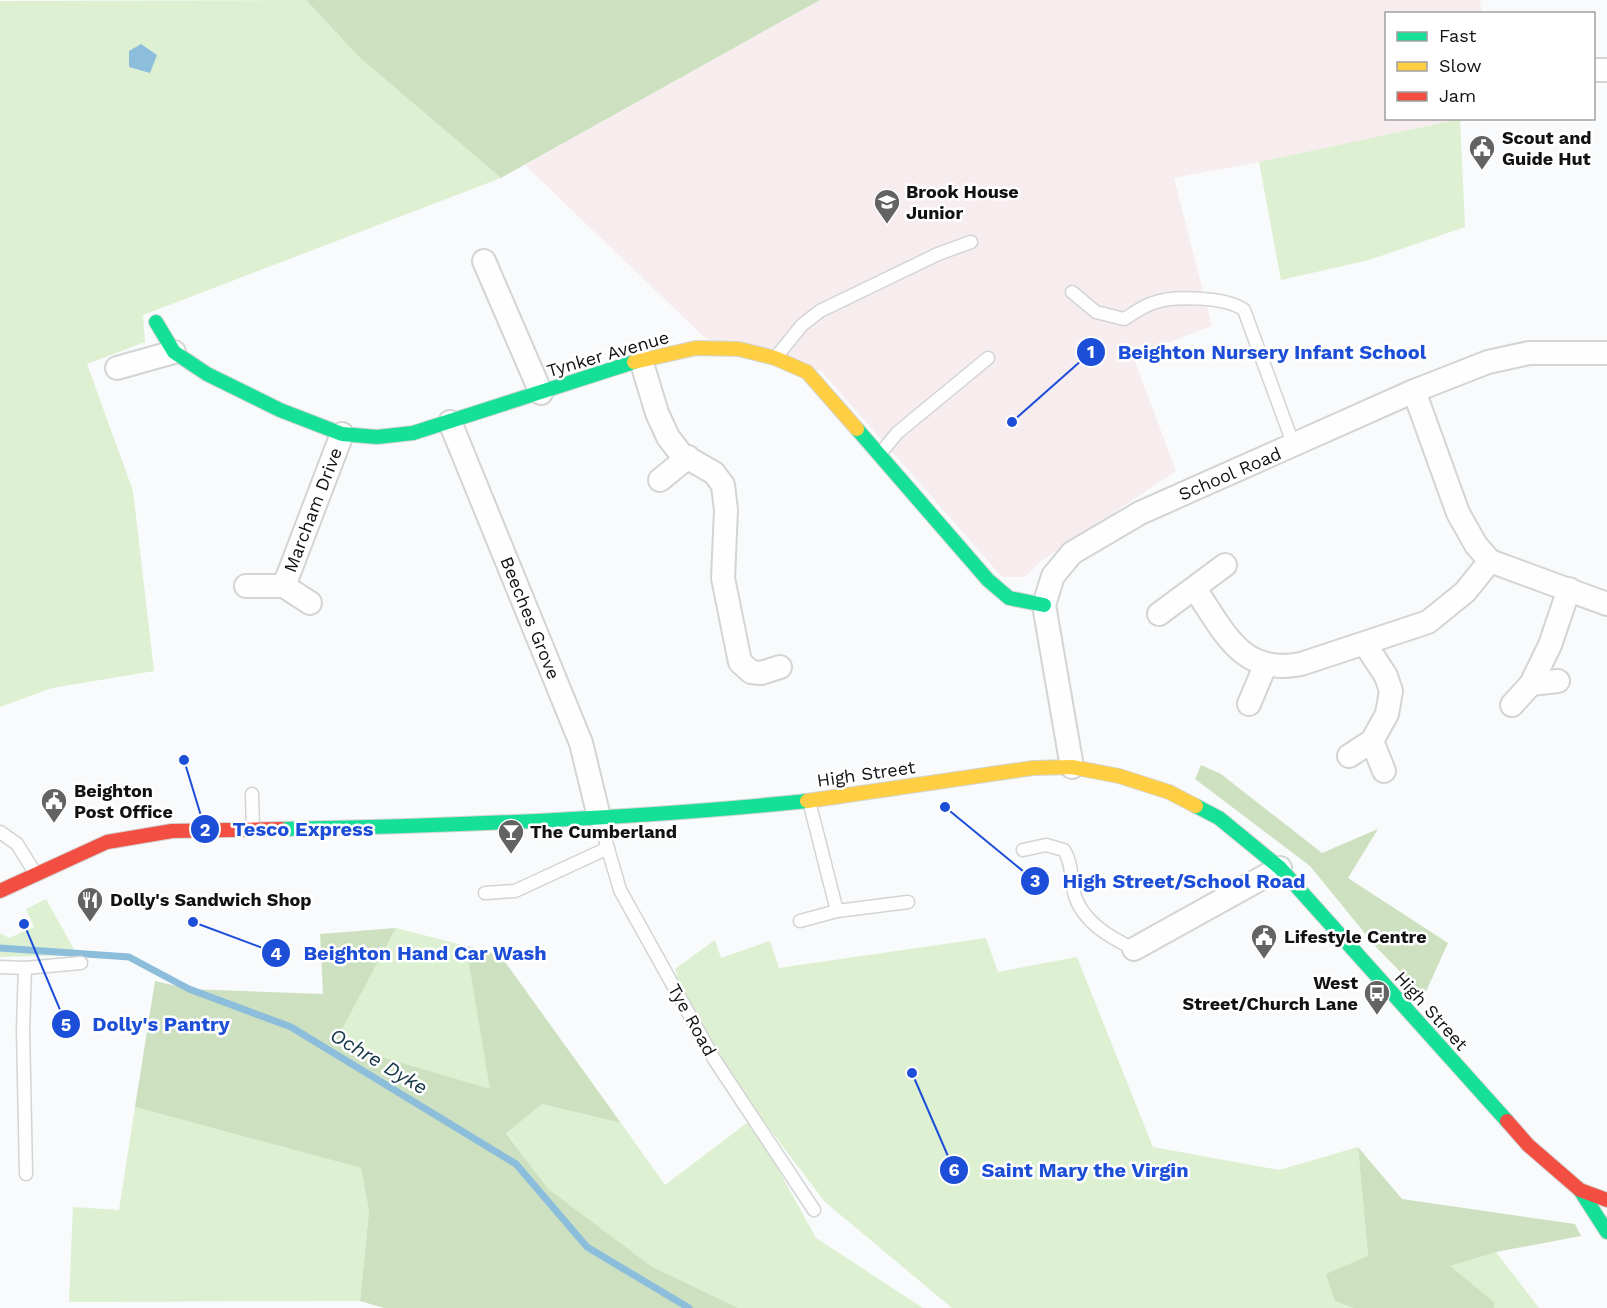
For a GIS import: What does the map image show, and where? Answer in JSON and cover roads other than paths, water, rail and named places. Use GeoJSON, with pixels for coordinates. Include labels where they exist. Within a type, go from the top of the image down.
{"type":"FeatureCollection","features":[{"type":"Feature","properties":{"kind":"street"},"geometry":{"type":"LineString","coordinates":[[484,261],[541,393]]}},
{"type":"Feature","properties":{"kind":"street","name":"Tynker Avenue"},"geometry":{"type":"LineString","coordinates":[[156,322],[174,352],[207,374],[280,410],[342,434],[377,437],[413,433],[640,360],[696,348],[739,349],[775,358],[807,372],[988,580],[1009,598],[1044,605]]}},
{"type":"Feature","properties":{"kind":"street"},"geometry":{"type":"LineString","coordinates":[[117,368],[174,352]]}},
{"type":"Feature","properties":{"kind":"street","name":"School Road"},"geometry":{"type":"LineString","coordinates":[[1071,767],[1044,605],[1053,576],[1072,553],[1140,513],[1414,391],[1488,362],[1529,353],[1607,352]]}},
{"type":"Feature","properties":{"kind":"street"},"geometry":{"type":"LineString","coordinates":[[640,360],[657,413],[668,437],[681,454],[714,473],[723,485],[726,510],[723,578],[740,662],[751,672],[761,673],[780,667]]}},
{"type":"Feature","properties":{"kind":"street"},"geometry":{"type":"LineString","coordinates":[[1414,391],[1458,513],[1476,545],[1490,561],[1607,604]]}},
{"type":"Feature","properties":{"kind":"street","name":"Beeches Grove"},"geometry":{"type":"LineString","coordinates":[[450,422],[581,743],[599,817]]}},
{"type":"Feature","properties":{"kind":"street","name":"Marcham Drive"},"geometry":{"type":"LineString","coordinates":[[284,586],[342,434]]}},
{"type":"Feature","properties":{"kind":"street"},"geometry":{"type":"LineString","coordinates":[[660,480],[688,457]]}},
{"type":"Feature","properties":{"kind":"street"},"geometry":{"type":"LineString","coordinates":[[1195,589],[1237,648],[1250,660],[1265,666],[1281,668],[1365,644],[1428,622],[1465,592],[1490,561]]}},
{"type":"Feature","properties":{"kind":"street"},"geometry":{"type":"LineString","coordinates":[[1159,614],[1225,565]]}},
{"type":"Feature","properties":{"kind":"street","name":"Marcham Drive"},"geometry":{"type":"LineString","coordinates":[[246,586],[284,586],[310,603]]}},
{"type":"Feature","properties":{"kind":"street"},"geometry":{"type":"LineString","coordinates":[[1512,705],[1531,684],[1550,645],[1569,589]]}},
{"type":"Feature","properties":{"kind":"street"},"geometry":{"type":"LineString","coordinates":[[1349,756],[1372,741],[1387,714],[1391,691],[1386,676],[1365,644]]}},
{"type":"Feature","properties":{"kind":"street"},"geometry":{"type":"LineString","coordinates":[[1249,704],[1265,666]]}},
{"type":"Feature","properties":{"kind":"street"},"geometry":{"type":"LineString","coordinates":[[1531,684],[1558,681]]}},
{"type":"Feature","properties":{"kind":"street"},"geometry":{"type":"LineString","coordinates":[[1372,741],[1384,771]]}},
{"type":"Feature","properties":{"kind":"street","name":"High Street"},"geometry":{"type":"LineString","coordinates":[[0,891],[107,842],[172,831],[409,827],[712,811],[809,801],[1033,768],[1071,767],[1119,776],[1169,792],[1220,818],[1280,868],[1528,1145],[1580,1190]]}},
{"type":"Feature","properties":{"kind":"street"},"geometry":{"type":"LineString","coordinates":[[1134,949],[1280,868]]}},
{"type":"Feature","properties":{"kind":"street"},"geometry":{"type":"LineString","coordinates":[[1580,1190],[1607,1200]]}},
{"type":"Feature","properties":{"kind":"street"},"geometry":{"type":"LineString","coordinates":[[1580,1190],[1607,1232]]}},
{"type":"Feature","properties":{"kind":"lane"},"geometry":{"type":"LineString","coordinates":[[775,358],[802,325],[820,310],[938,254],[971,242]]}},
{"type":"Feature","properties":{"kind":"lane"},"geometry":{"type":"LineString","coordinates":[[1072,292],[1096,312],[1124,319],[1154,302],[1205,298],[1236,304],[1244,310],[1294,446]]}},
{"type":"Feature","properties":{"kind":"lane"},"geometry":{"type":"LineString","coordinates":[[879,454],[897,433],[988,358]]}},
{"type":"Feature","properties":{"kind":"lane"},"geometry":{"type":"LineString","coordinates":[[252,794],[253,830]]}},
{"type":"Feature","properties":{"kind":"lane"},"geometry":{"type":"LineString","coordinates":[[809,801],[837,911]]}},
{"type":"Feature","properties":{"kind":"lane","name":"Tye Road"},"geometry":{"type":"LineString","coordinates":[[599,817],[620,890],[714,1059],[814,1210]]}},
{"type":"Feature","properties":{"kind":"lane"},"geometry":{"type":"LineString","coordinates":[[0,832],[17,844],[35,874]]}},
{"type":"Feature","properties":{"kind":"lane"},"geometry":{"type":"LineString","coordinates":[[1023,850],[1046,845],[1064,850],[1069,857],[1075,897],[1084,911],[1095,925],[1112,938],[1134,949]]}},
{"type":"Feature","properties":{"kind":"lane"},"geometry":{"type":"LineString","coordinates":[[485,893],[515,891],[608,848]]}},
{"type":"Feature","properties":{"kind":"lane"},"geometry":{"type":"LineString","coordinates":[[800,921],[837,911],[908,902]]}},
{"type":"Feature","properties":{"kind":"lane"},"geometry":{"type":"LineString","coordinates":[[0,967],[26,968],[81,963]]}},
{"type":"Feature","properties":{"kind":"lane"},"geometry":{"type":"LineString","coordinates":[[26,968],[23,1029],[26,1173]]}},
{"type":"Feature","properties":{"kind":"water"},"geometry":{"type":"Polygon","coordinates":[[[141,44],[157,55],[150,73],[129,67],[129,51],[141,44]]]}},
{"type":"Feature","properties":{"kind":"waterway","name":"Ochre Dyke"},"geometry":{"type":"LineString","coordinates":[[0,948],[129,957],[189,989],[291,1027],[516,1164],[587,1247],[689,1308]]}},
{"type":"Feature","properties":{"kind":"place","name":"Scout and Guide Hut"},"geometry":{"type":"Point","coordinates":[1482,171]}},
{"type":"Feature","properties":{"kind":"place","name":"Brook House Junior"},"geometry":{"type":"Point","coordinates":[887,225]}},
{"type":"Feature","properties":{"kind":"place","name":"Beighton Nursery Infant School"},"geometry":{"type":"Point","coordinates":[1012,422]}},
{"type":"Feature","properties":{"kind":"place","name":"Tesco Express"},"geometry":{"type":"Point","coordinates":[184,760]}},
{"type":"Feature","properties":{"kind":"place","name":"High Street/School Road"},"geometry":{"type":"Point","coordinates":[945,807]}},
{"type":"Feature","properties":{"kind":"place","name":"Beighton Post Office"},"geometry":{"type":"Point","coordinates":[54,824]}},
{"type":"Feature","properties":{"kind":"place","name":"The Cumberland"},"geometry":{"type":"Point","coordinates":[511,855]}},
{"type":"Feature","properties":{"kind":"place","name":"Beighton Hand Car Wash"},"geometry":{"type":"Point","coordinates":[193,922]}},
{"type":"Feature","properties":{"kind":"place","name":"Dolly's Sandwich Shop"},"geometry":{"type":"Point","coordinates":[90,923]}},
{"type":"Feature","properties":{"kind":"place","name":"Dolly's Pantry"},"geometry":{"type":"Point","coordinates":[24,924]}},
{"type":"Feature","properties":{"kind":"place","name":"Lifestyle Centre"},"geometry":{"type":"Point","coordinates":[1264,960]}},
{"type":"Feature","properties":{"kind":"place","name":"West Street/Church Lane"},"geometry":{"type":"Point","coordinates":[1377,1016]}},
{"type":"Feature","properties":{"kind":"place","name":"Saint Mary the Virgin"},"geometry":{"type":"Point","coordinates":[912,1073]}}]}
